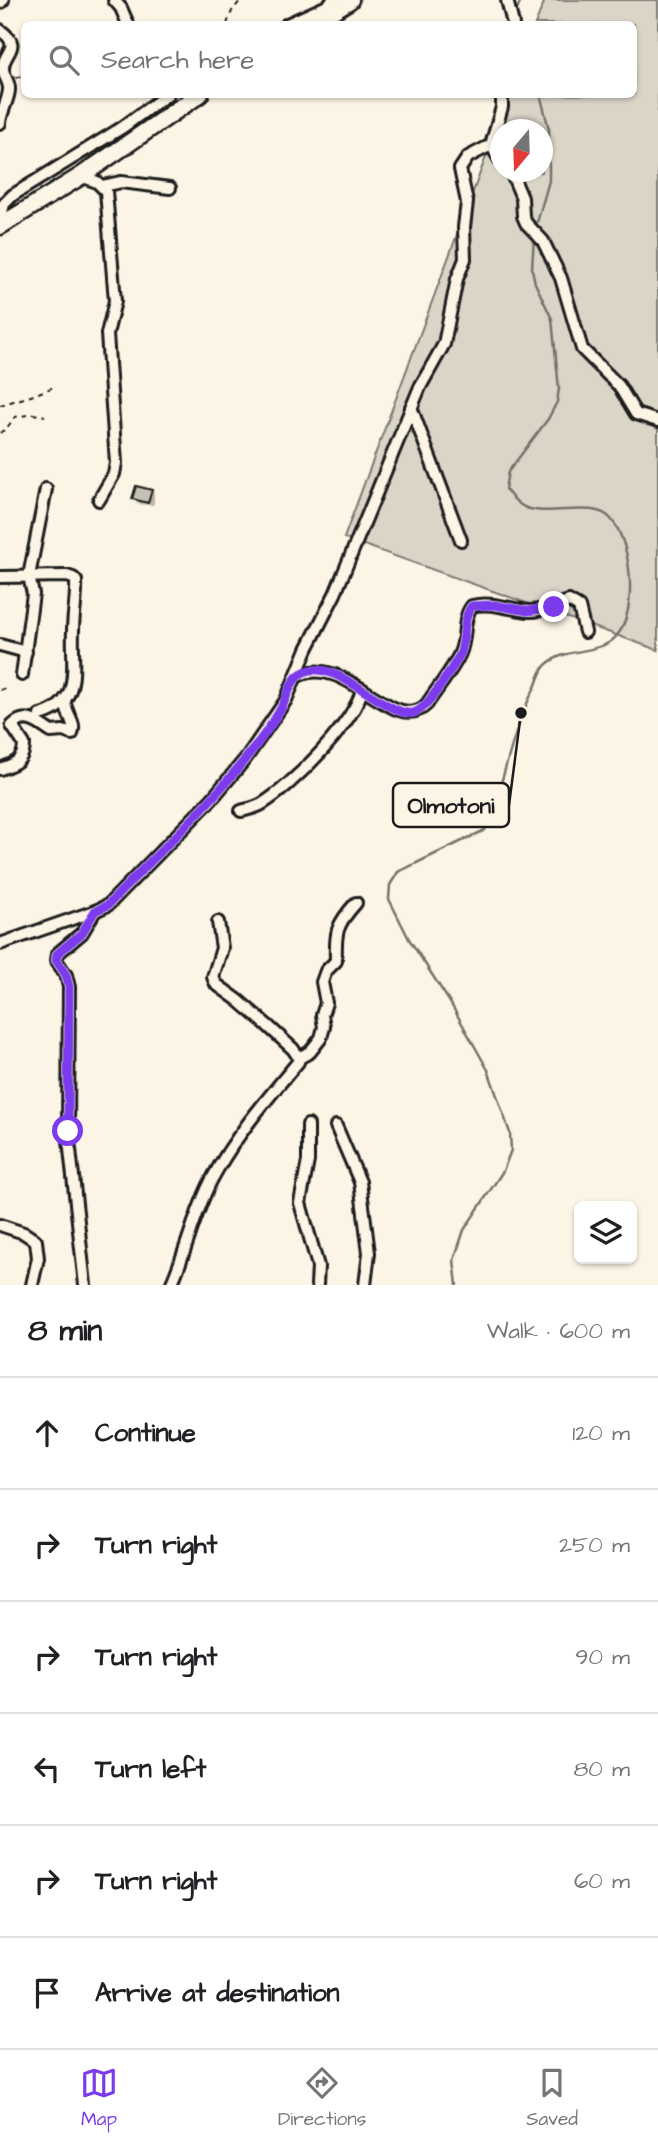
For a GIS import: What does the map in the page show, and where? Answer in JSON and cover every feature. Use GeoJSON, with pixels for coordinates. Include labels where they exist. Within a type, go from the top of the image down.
{"type":"FeatureCollection","features":[{"type":"Feature","properties":{"kind":"street"},"geometry":{"type":"LineString","coordinates":[[114,0],[127,21]]}},
{"type":"Feature","properties":{"kind":"street"},"geometry":{"type":"LineString","coordinates":[[293,21],[327,6],[333,0]]}},
{"type":"Feature","properties":{"kind":"street"},"geometry":{"type":"LineString","coordinates":[[315,21],[350,0]]}},
{"type":"Feature","properties":{"kind":"street"},"geometry":{"type":"LineString","coordinates":[[507,0],[512,21]]}},
{"type":"Feature","properties":{"kind":"street"},"geometry":{"type":"LineString","coordinates":[[0,30],[11,40],[10,54],[2,66],[9,89],[0,123]]}},
{"type":"Feature","properties":{"kind":"street"},"geometry":{"type":"LineString","coordinates":[[4,204],[23,188],[123,127],[165,98]]}},
{"type":"Feature","properties":{"kind":"street"},"geometry":{"type":"LineString","coordinates":[[0,223],[81,176],[194,98]]}},
{"type":"Feature","properties":{"kind":"street"},"geometry":{"type":"LineString","coordinates":[[499,119],[502,98]]}},
{"type":"Feature","properties":{"kind":"street"},"geometry":{"type":"LineString","coordinates":[[0,944],[108,905],[219,790],[279,713],[335,594],[411,407],[444,344],[457,279],[465,259],[467,202],[460,169],[467,157],[490,146]]}},
{"type":"Feature","properties":{"kind":"street"},"geometry":{"type":"LineString","coordinates":[[81,176],[103,186],[106,191],[115,300],[107,334],[116,463],[114,474],[99,500]]}},
{"type":"Feature","properties":{"kind":"street"},"geometry":{"type":"LineString","coordinates":[[103,186],[121,182],[170,188]]}},
{"type":"Feature","properties":{"kind":"street"},"geometry":{"type":"LineString","coordinates":[[515,182],[522,198],[526,223],[543,241],[561,278],[582,349],[618,386],[636,414],[658,421]]}},
{"type":"Feature","properties":{"kind":"street"},"geometry":{"type":"LineString","coordinates":[[0,191],[4,204],[0,223]]}},
{"type":"Feature","properties":{"kind":"street"},"geometry":{"type":"LineString","coordinates":[[411,407],[461,540]]}},
{"type":"Feature","properties":{"kind":"street"},"geometry":{"type":"LineString","coordinates":[[22,675],[33,594],[29,576],[46,489]]}},
{"type":"Feature","properties":{"kind":"street"},"geometry":{"type":"LineString","coordinates":[[0,578],[67,576],[76,581],[76,608],[72,630],[75,677],[65,699],[65,708],[74,725],[72,734],[51,732],[39,722],[28,718],[19,721],[12,726],[24,744],[22,756],[16,764],[0,769]]}},
{"type":"Feature","properties":{"kind":"street"},"geometry":{"type":"LineString","coordinates":[[296,677],[316,670],[334,675],[397,710],[412,713],[421,709],[460,655],[470,608],[477,605],[536,610],[569,601],[579,607],[585,632]]}},
{"type":"Feature","properties":{"kind":"street"},"geometry":{"type":"LineString","coordinates":[[0,645],[26,652]]}},
{"type":"Feature","properties":{"kind":"street"},"geometry":{"type":"LineString","coordinates":[[241,811],[260,805],[273,796],[325,748],[357,704],[362,689]]}},
{"type":"Feature","properties":{"kind":"street"},"geometry":{"type":"LineString","coordinates":[[40,715],[50,712],[65,699]]}},
{"type":"Feature","properties":{"kind":"street"},"geometry":{"type":"LineString","coordinates":[[172,1285],[191,1225],[212,1180],[251,1118],[299,1058],[310,1052],[321,1038],[324,1027],[322,1015],[326,1003],[322,982],[326,971],[336,961],[336,929],[356,903]]}},
{"type":"Feature","properties":{"kind":"street"},"geometry":{"type":"LineString","coordinates":[[85,1285],[68,1131],[69,987],[66,975],[56,960],[57,954],[82,933],[95,911]]}},
{"type":"Feature","properties":{"kind":"street"},"geometry":{"type":"LineString","coordinates":[[218,922],[222,948],[213,977],[216,984],[267,1025],[299,1058]]}},
{"type":"Feature","properties":{"kind":"street"},"geometry":{"type":"LineString","coordinates":[[308,1125],[308,1161],[300,1203],[318,1266],[317,1285]]}},
{"type":"Feature","properties":{"kind":"street"},"geometry":{"type":"LineString","coordinates":[[336,1126],[360,1182],[369,1253],[365,1285]]}},
{"type":"Feature","properties":{"kind":"street"},"geometry":{"type":"LineString","coordinates":[[0,1225],[31,1236],[36,1241],[38,1258],[32,1285]]}},
{"type":"Feature","properties":{"kind":"path"},"geometry":{"type":"LineString","coordinates":[[228,21],[232,10],[241,0]]}},
{"type":"Feature","properties":{"kind":"path"},"geometry":{"type":"LineString","coordinates":[[0,405],[56,386]]}},
{"type":"Feature","properties":{"kind":"path"},"geometry":{"type":"LineString","coordinates":[[0,433],[9,426],[15,416],[45,416]]}},
{"type":"Feature","properties":{"kind":"path"},"geometry":{"type":"LineString","coordinates":[[0,690],[6,688]]}},
{"type":"Feature","properties":{"kind":"shaded area"},"geometry":{"type":"Polygon","coordinates":[[[545,0],[658,0],[658,650],[344,538],[490,146],[490,182],[553,182],[553,119],[500,119],[508,98],[637,98],[637,21],[536,21],[545,0]]]}},
{"type":"Feature","properties":{"kind":"building"},"geometry":{"type":"Polygon","coordinates":[[[136,486],[152,490],[148,503],[132,499],[136,486]]]}},
{"type":"Feature","properties":{"kind":"waterway"},"geometry":{"type":"LineString","coordinates":[[515,15],[521,0]]}},
{"type":"Feature","properties":{"kind":"waterway"},"geometry":{"type":"LineString","coordinates":[[536,226],[549,181],[549,129],[541,98]]}},
{"type":"Feature","properties":{"kind":"waterway"},"geometry":{"type":"LineString","coordinates":[[457,1285],[454,1260],[464,1230],[503,1171],[511,1150],[510,1133],[488,1070],[451,1004],[409,939],[389,899],[390,885],[398,872],[485,830],[520,720],[542,670],[560,656],[610,642],[620,632],[629,601],[628,564],[619,531],[611,519],[594,510],[534,510],[521,505],[505,489],[508,472],[548,419],[557,402],[559,389],[552,319],[535,283],[532,269],[534,236]]}},
{"type":"Feature","properties":{"kind":"place","name":"Olmotoni"},"geometry":{"type":"Point","coordinates":[521,713]}},
{"type":"Feature","properties":{"kind":"route"},"geometry":{"type":"LineString","coordinates":[[68,1131],[69,987],[66,975],[56,960],[57,954],[82,933],[95,911],[108,905],[211,800],[279,713],[296,677],[316,670],[334,675],[397,710],[417,712],[426,704],[460,655],[467,613],[472,606],[494,605],[528,611],[554,607]]}}]}
